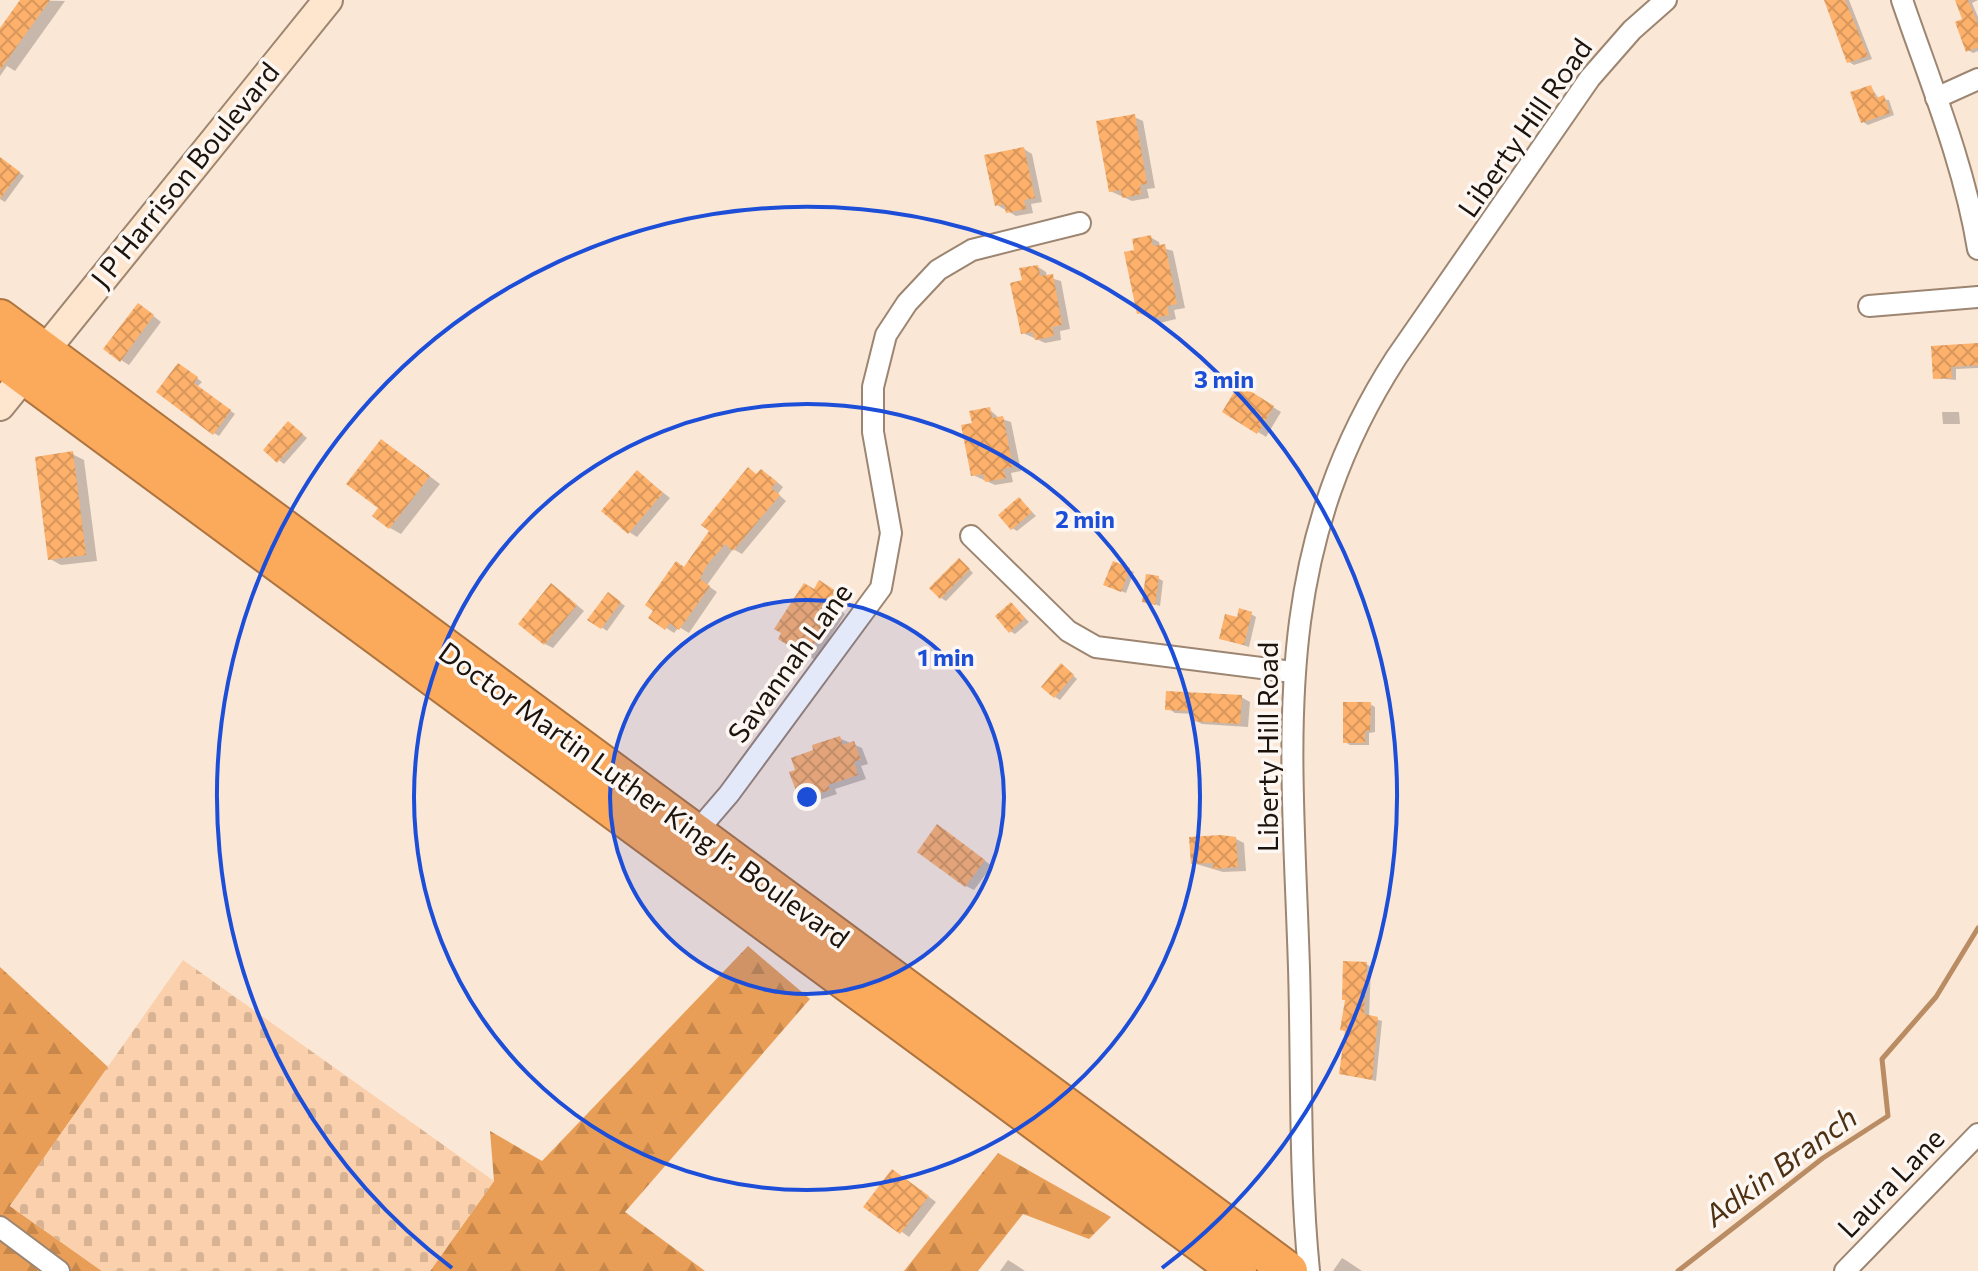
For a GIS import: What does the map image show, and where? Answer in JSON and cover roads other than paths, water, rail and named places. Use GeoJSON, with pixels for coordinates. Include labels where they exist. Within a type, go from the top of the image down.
{"type":"FeatureCollection","features":[{"type":"Feature","properties":{"kind":"highway","name":"Doctor Martin Luther King Jr. Boulevard"},"geometry":{"type":"LineString","coordinates":[[0,318],[22,361],[687,845],[1289,1271]]}},
{"type":"Feature","properties":{"kind":"highway","name":"Doctor Martin Luther King Jr. Boulevard"},"geometry":{"type":"LineString","coordinates":[[687,845],[1238,1271]]}},
{"type":"Feature","properties":{"kind":"street","name":"J P Harrison Boulevard"},"geometry":{"type":"LineString","coordinates":[[0,406],[22,361],[328,0]]}},
{"type":"Feature","properties":{"kind":"street","name":"Liberty Hill Road"},"geometry":{"type":"LineString","coordinates":[[1309,1271],[1292,672],[1315,534],[1343,455],[1372,394],[1590,78],[1632,30],[1666,0]]}},
{"type":"Feature","properties":{"kind":"street"},"geometry":{"type":"LineString","coordinates":[[1902,0],[1971,204],[1978,249]]}},
{"type":"Feature","properties":{"kind":"street"},"geometry":{"type":"LineString","coordinates":[[1936,98],[1978,79]]}},
{"type":"Feature","properties":{"kind":"street","name":"Savannah Lane"},"geometry":{"type":"LineString","coordinates":[[687,845],[729,794],[881,588],[891,533],[873,432],[873,387],[886,335],[907,303],[938,270],[949,263],[972,250],[1080,223]]}},
{"type":"Feature","properties":{"kind":"street"},"geometry":{"type":"LineString","coordinates":[[1869,306],[1978,297]]}},
{"type":"Feature","properties":{"kind":"street"},"geometry":{"type":"LineString","coordinates":[[971,536],[1068,631],[1096,647],[1292,672]]}},
{"type":"Feature","properties":{"kind":"street","name":"Laura Lane"},"geometry":{"type":"LineString","coordinates":[[1845,1271],[1978,1134]]}},
{"type":"Feature","properties":{"kind":"street"},"geometry":{"type":"LineString","coordinates":[[0,1227],[59,1271]]}},
{"type":"Feature","properties":{"kind":"waterway","name":"Adkin Branch"},"geometry":{"type":"LineString","coordinates":[[1678,1271],[1823,1158],[1888,1116],[1882,1059],[1936,997],[1978,928]]}}]}
